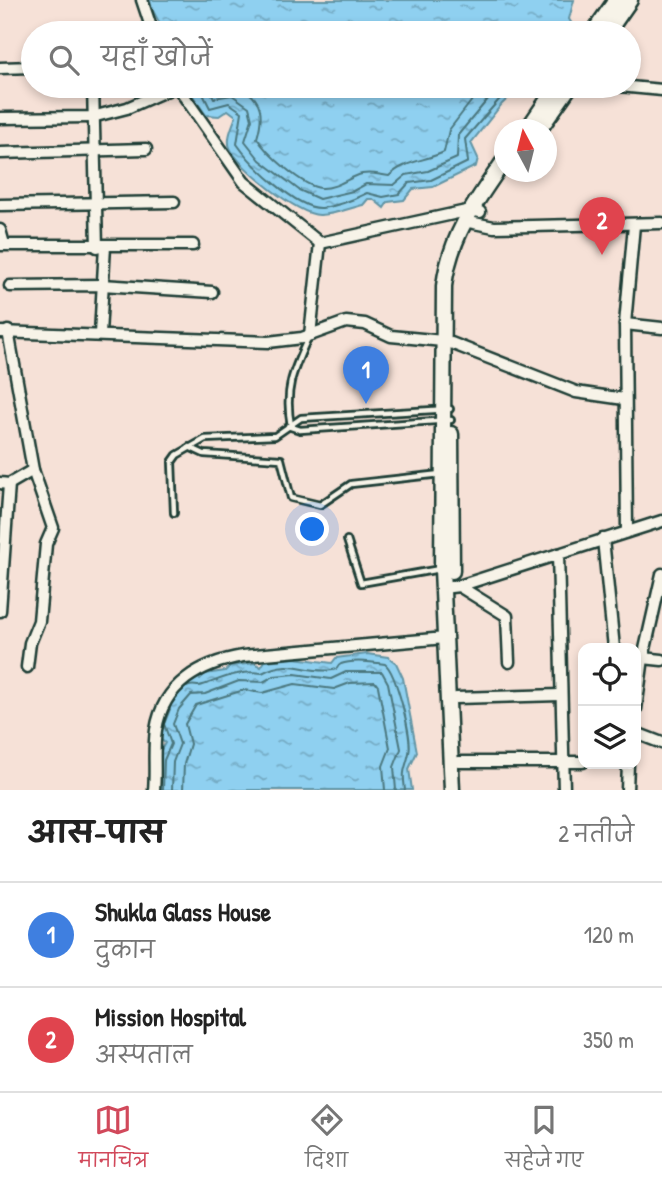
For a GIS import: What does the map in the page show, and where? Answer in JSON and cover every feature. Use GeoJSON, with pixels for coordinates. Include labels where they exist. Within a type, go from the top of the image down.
{"type":"FeatureCollection","features":[{"type":"Feature","properties":{"kind":"main road"},"geometry":{"type":"LineString","coordinates":[[601,21],[616,0]]}},
{"type":"Feature","properties":{"kind":"main road"},"geometry":{"type":"LineString","coordinates":[[615,21],[630,0]]}},
{"type":"Feature","properties":{"kind":"main road"},"geometry":{"type":"LineString","coordinates":[[534,119],[549,98]]}},
{"type":"Feature","properties":{"kind":"main road"},"geometry":{"type":"LineString","coordinates":[[547,119],[562,98]]}},
{"type":"Feature","properties":{"kind":"main road"},"geometry":{"type":"LineString","coordinates":[[460,790],[447,474],[447,263],[494,180]]}},
{"type":"Feature","properties":{"kind":"main road"},"geometry":{"type":"LineString","coordinates":[[472,217],[501,182]]}},
{"type":"Feature","properties":{"kind":"main road"},"geometry":{"type":"LineString","coordinates":[[447,474],[442,569],[451,587],[445,638],[452,790]]}},
{"type":"Feature","properties":{"kind":"street"},"geometry":{"type":"LineString","coordinates":[[142,0],[149,21]]}},
{"type":"Feature","properties":{"kind":"street"},"geometry":{"type":"LineString","coordinates":[[0,68],[21,67]]}},
{"type":"Feature","properties":{"kind":"street"},"geometry":{"type":"LineString","coordinates":[[641,88],[662,90]]}},
{"type":"Feature","properties":{"kind":"street"},"geometry":{"type":"LineString","coordinates":[[93,98],[95,203],[101,246],[100,334]]}},
{"type":"Feature","properties":{"kind":"street"},"geometry":{"type":"LineString","coordinates":[[0,118],[92,117],[150,98]]}},
{"type":"Feature","properties":{"kind":"street"},"geometry":{"type":"LineString","coordinates":[[185,98],[244,182],[320,243],[472,217],[494,227],[662,223]]}},
{"type":"Feature","properties":{"kind":"street"},"geometry":{"type":"LineString","coordinates":[[0,153],[146,149]]}},
{"type":"Feature","properties":{"kind":"street"},"geometry":{"type":"LineString","coordinates":[[0,205],[174,202]]}},
{"type":"Feature","properties":{"kind":"street"},"geometry":{"type":"LineString","coordinates":[[627,532],[625,324],[634,225]]}},
{"type":"Feature","properties":{"kind":"street"},"geometry":{"type":"LineString","coordinates":[[0,230],[2,244],[192,245]]}},
{"type":"Feature","properties":{"kind":"street"},"geometry":{"type":"LineString","coordinates":[[310,335],[320,243]]}},
{"type":"Feature","properties":{"kind":"street"},"geometry":{"type":"LineString","coordinates":[[10,286],[102,285],[212,292]]}},
{"type":"Feature","properties":{"kind":"street"},"geometry":{"type":"LineString","coordinates":[[27,667],[30,643],[39,621],[46,544],[52,534],[5,356],[4,331],[268,342],[295,340],[339,323],[356,322],[391,336],[447,342],[473,349],[519,372],[576,391],[624,399]]}},
{"type":"Feature","properties":{"kind":"street"},"geometry":{"type":"LineString","coordinates":[[625,324],[662,328]]}},
{"type":"Feature","properties":{"kind":"street"},"geometry":{"type":"LineString","coordinates":[[0,611],[5,484],[33,470]]}},
{"type":"Feature","properties":{"kind":"street"},"geometry":{"type":"LineString","coordinates":[[451,587],[662,521]]}},
{"type":"Feature","properties":{"kind":"street"},"geometry":{"type":"LineString","coordinates":[[603,539],[613,643]]}},
{"type":"Feature","properties":{"kind":"street"},"geometry":{"type":"LineString","coordinates":[[558,554],[564,790]]}},
{"type":"Feature","properties":{"kind":"street"},"geometry":{"type":"LineString","coordinates":[[641,668],[662,574]]}},
{"type":"Feature","properties":{"kind":"street"},"geometry":{"type":"LineString","coordinates":[[451,587],[507,616],[509,662]]}},
{"type":"Feature","properties":{"kind":"street"},"geometry":{"type":"LineString","coordinates":[[154,790],[156,731],[161,708],[173,691],[194,672],[243,656],[445,638]]}},
{"type":"Feature","properties":{"kind":"street"},"geometry":{"type":"LineString","coordinates":[[643,658],[662,660]]}},
{"type":"Feature","properties":{"kind":"street"},"geometry":{"type":"LineString","coordinates":[[456,698],[560,695]]}},
{"type":"Feature","properties":{"kind":"street"},"geometry":{"type":"LineString","coordinates":[[641,735],[662,743]]}},
{"type":"Feature","properties":{"kind":"street"},"geometry":{"type":"LineString","coordinates":[[459,762],[578,762]]}},
{"type":"Feature","properties":{"kind":"street"},"geometry":{"type":"LineString","coordinates":[[627,790],[628,769]]}},
{"type":"Feature","properties":{"kind":"lane"},"geometry":{"type":"LineString","coordinates":[[290,425],[286,396],[310,335]]}},
{"type":"Feature","properties":{"kind":"lane"},"geometry":{"type":"LineString","coordinates":[[290,425],[300,430],[446,415]]}},
{"type":"Feature","properties":{"kind":"lane"},"geometry":{"type":"LineString","coordinates":[[174,513],[172,462],[189,447],[211,438],[275,436],[301,418],[446,415]]}},
{"type":"Feature","properties":{"kind":"lane"},"geometry":{"type":"LineString","coordinates":[[189,447],[204,454],[281,459],[291,498],[313,506],[328,502],[351,484],[447,474]]}},
{"type":"Feature","properties":{"kind":"lane"},"geometry":{"type":"LineString","coordinates":[[347,540],[361,583],[442,569]]}},
{"type":"Feature","properties":{"kind":"water"},"geometry":{"type":"Polygon","coordinates":[[[150,0],[574,0],[570,21],[158,21],[150,0]]]}},
{"type":"Feature","properties":{"kind":"water"},"geometry":{"type":"Polygon","coordinates":[[[194,98],[508,98],[471,143],[478,158],[476,166],[433,187],[413,189],[404,200],[388,202],[384,208],[373,199],[368,199],[363,205],[320,215],[298,208],[244,167],[229,144],[236,116],[228,110],[219,116],[206,115],[194,98]]]}},
{"type":"Feature","properties":{"kind":"water"},"geometry":{"type":"Polygon","coordinates":[[[367,654],[388,657],[396,663],[403,678],[417,752],[409,769],[412,790],[156,790],[156,759],[165,743],[159,738],[165,702],[195,675],[200,679],[205,674],[225,671],[230,666],[255,663],[261,667],[265,661],[295,658],[332,663],[336,658],[367,654]]]}},
{"type":"Feature","properties":{"kind":"place","name":"Mission Hospital"},"geometry":{"type":"Point","coordinates":[602,255]}},
{"type":"Feature","properties":{"kind":"place","name":"Shukla Glass House"},"geometry":{"type":"Point","coordinates":[366,404]}}]}
